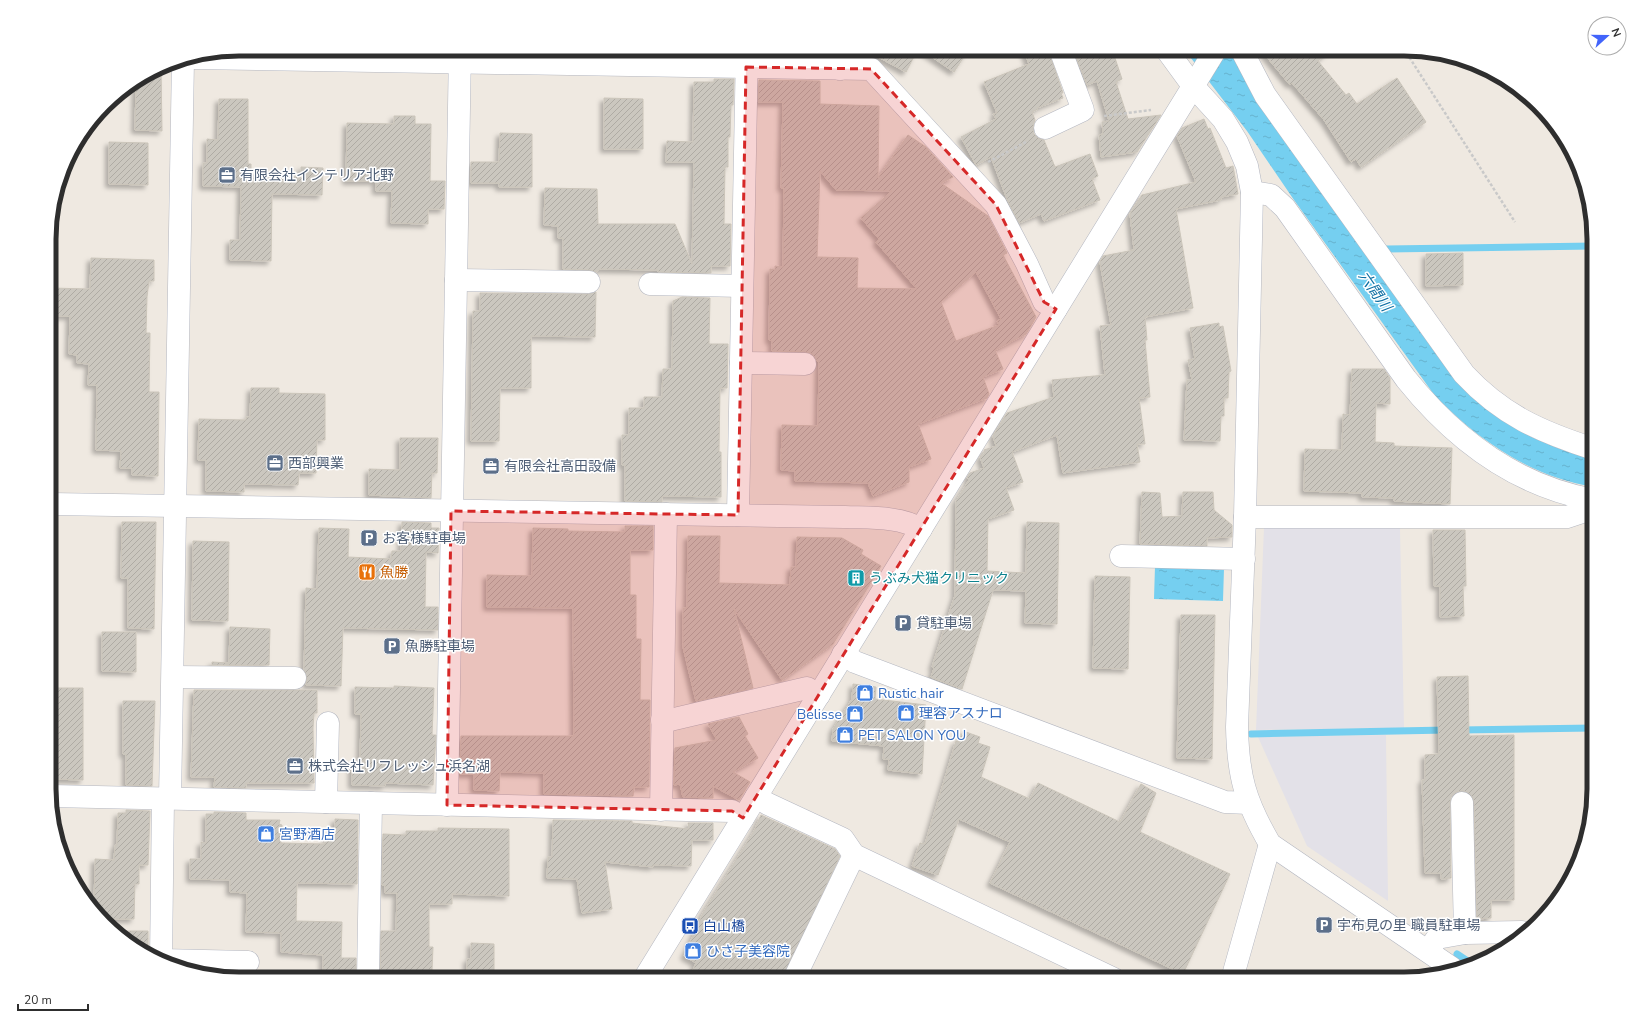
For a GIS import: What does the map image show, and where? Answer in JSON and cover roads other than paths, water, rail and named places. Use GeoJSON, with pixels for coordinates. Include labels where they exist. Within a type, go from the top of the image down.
{"type":"FeatureCollection","features":[{"type":"Feature","properties":{"kind":"street"},"geometry":{"type":"LineString","coordinates":[[216,58],[460,56],[840,59],[870,69],[969,173],[996,205],[1044,302],[1056,310]]}},
{"type":"Feature","properties":{"kind":"street"},"geometry":{"type":"LineString","coordinates":[[447,805],[460,56]]}},
{"type":"Feature","properties":{"kind":"street"},"geometry":{"type":"LineString","coordinates":[[1045,128],[1083,110],[1063,56]]}},
{"type":"Feature","properties":{"kind":"street"},"geometry":{"type":"LineString","coordinates":[[1173,56],[1196,81],[1223,119],[1237,142],[1247,166],[1252,192],[1244,559],[1237,727],[1238,758],[1244,788],[1254,817],[1270,844],[1450,966]]}},
{"type":"Feature","properties":{"kind":"street"},"geometry":{"type":"LineString","coordinates":[[648,972],[1212,56]]}},
{"type":"Feature","properties":{"kind":"street"},"geometry":{"type":"LineString","coordinates":[[1245,56],[1265,95],[1464,374],[1484,395],[1514,417],[1534,427],[1587,446]]}},
{"type":"Feature","properties":{"kind":"street"},"geometry":{"type":"LineString","coordinates":[[738,515],[747,58]]}},
{"type":"Feature","properties":{"kind":"street"},"geometry":{"type":"LineString","coordinates":[[161,954],[173,677],[183,65]]}},
{"type":"Feature","properties":{"kind":"street"},"geometry":{"type":"LineString","coordinates":[[1252,192],[1271,195],[1285,208],[1406,379],[1426,404],[1448,426],[1472,446],[1525,478],[1554,490],[1587,498]]}},
{"type":"Feature","properties":{"kind":"street"},"geometry":{"type":"LineString","coordinates":[[456,280],[589,282]]}},
{"type":"Feature","properties":{"kind":"street"},"geometry":{"type":"LineString","coordinates":[[650,284],[742,286]]}},
{"type":"Feature","properties":{"kind":"street"},"geometry":{"type":"LineString","coordinates":[[741,363],[805,364]]}},
{"type":"Feature","properties":{"kind":"street"},"geometry":{"type":"LineString","coordinates":[[56,504],[738,515],[883,519],[912,523],[921,529]]}},
{"type":"Feature","properties":{"kind":"street"},"geometry":{"type":"LineString","coordinates":[[1245,517],[1544,518],[1568,517],[1587,510]]}},
{"type":"Feature","properties":{"kind":"street"},"geometry":{"type":"LineString","coordinates":[[661,810],[666,514]]}},
{"type":"Feature","properties":{"kind":"street"},"geometry":{"type":"LineString","coordinates":[[1121,556],[1244,559]]}},
{"type":"Feature","properties":{"kind":"street"},"geometry":{"type":"LineString","coordinates":[[843,654],[855,662],[1225,802],[1249,803]]}},
{"type":"Feature","properties":{"kind":"street"},"geometry":{"type":"LineString","coordinates":[[173,677],[295,678]]}},
{"type":"Feature","properties":{"kind":"street"},"geometry":{"type":"LineString","coordinates":[[662,720],[670,720],[807,688],[819,695]]}},
{"type":"Feature","properties":{"kind":"street"},"geometry":{"type":"LineString","coordinates":[[326,802],[328,724]]}},
{"type":"Feature","properties":{"kind":"street"},"geometry":{"type":"LineString","coordinates":[[56,796],[732,811],[743,818]]}},
{"type":"Feature","properties":{"kind":"street"},"geometry":{"type":"LineString","coordinates":[[756,797],[842,839],[854,855],[1096,972]]}},
{"type":"Feature","properties":{"kind":"street"},"geometry":{"type":"LineString","coordinates":[[368,972],[371,803]]}},
{"type":"Feature","properties":{"kind":"street"},"geometry":{"type":"LineString","coordinates":[[1462,803],[1464,933]]}},
{"type":"Feature","properties":{"kind":"street"},"geometry":{"type":"LineString","coordinates":[[1234,972],[1270,844]]}},
{"type":"Feature","properties":{"kind":"street"},"geometry":{"type":"LineString","coordinates":[[797,972],[854,855]]}},
{"type":"Feature","properties":{"kind":"street"},"geometry":{"type":"LineString","coordinates":[[1428,951],[1437,938],[1464,933],[1518,932]]}},
{"type":"Feature","properties":{"kind":"street"},"geometry":{"type":"LineString","coordinates":[[175,960],[248,962]]}},
{"type":"Feature","properties":{"kind":"water","name":"六間川"},"geometry":{"type":"Polygon","coordinates":[[[1189,56],[1234,56],[1238,60],[1256,101],[1456,381],[1487,409],[1503,421],[1536,439],[1587,458],[1587,485],[1549,475],[1507,454],[1469,427],[1435,396],[1294,200],[1247,131],[1189,56]]]}},
{"type":"Feature","properties":{"kind":"water"},"geometry":{"type":"Polygon","coordinates":[[[1155,566],[1224,568],[1223,601],[1154,599],[1155,566]]]}},
{"type":"Feature","properties":{"kind":"waterway"},"geometry":{"type":"LineString","coordinates":[[1387,249],[1587,246]]}},
{"type":"Feature","properties":{"kind":"waterway"},"geometry":{"type":"LineString","coordinates":[[1460,730],[1587,728]]}},
{"type":"Feature","properties":{"kind":"waterway"},"geometry":{"type":"LineString","coordinates":[[1251,734],[1447,730]]}},
{"type":"Feature","properties":{"kind":"waterway"},"geometry":{"type":"LineString","coordinates":[[1457,954],[1467,961]]}},
{"type":"Feature","properties":{"kind":"place","name":"有限会社インテリア北野"},"geometry":{"type":"Point","coordinates":[227,175]}},
{"type":"Feature","properties":{"kind":"place","name":"西部興業"},"geometry":{"type":"Point","coordinates":[275,463]}},
{"type":"Feature","properties":{"kind":"place","name":"有限会社高田設備"},"geometry":{"type":"Point","coordinates":[491,466]}},
{"type":"Feature","properties":{"kind":"place","name":"お客様駐車場"},"geometry":{"type":"Point","coordinates":[369,538]}},
{"type":"Feature","properties":{"kind":"place","name":"魚勝"},"geometry":{"type":"Point","coordinates":[367,572]}},
{"type":"Feature","properties":{"kind":"place","name":"うぶみ犬猫クリニック"},"geometry":{"type":"Point","coordinates":[856,578]}},
{"type":"Feature","properties":{"kind":"place","name":"貸駐車場"},"geometry":{"type":"Point","coordinates":[903,623]}},
{"type":"Feature","properties":{"kind":"place","name":"魚勝駐車場"},"geometry":{"type":"Point","coordinates":[392,646]}},
{"type":"Feature","properties":{"kind":"place","name":"Rustic hair"},"geometry":{"type":"Point","coordinates":[865,693]}},
{"type":"Feature","properties":{"kind":"place","name":"理容アスナロ"},"geometry":{"type":"Point","coordinates":[906,713]}},
{"type":"Feature","properties":{"kind":"place","name":"Belisse"},"geometry":{"type":"Point","coordinates":[855,714]}},
{"type":"Feature","properties":{"kind":"place","name":"PET SALON YOU"},"geometry":{"type":"Point","coordinates":[845,735]}},
{"type":"Feature","properties":{"kind":"place","name":"株式会社リフレッシュ浜名湖"},"geometry":{"type":"Point","coordinates":[295,766]}},
{"type":"Feature","properties":{"kind":"place","name":"宮野酒店"},"geometry":{"type":"Point","coordinates":[266,834]}},
{"type":"Feature","properties":{"kind":"place","name":"宇布見の里 職員駐車場"},"geometry":{"type":"Point","coordinates":[1324,925]}},
{"type":"Feature","properties":{"kind":"place","name":"白山橋"},"geometry":{"type":"Point","coordinates":[690,926]}},
{"type":"Feature","properties":{"kind":"place","name":"ひさ子美容院"},"geometry":{"type":"Point","coordinates":[693,951]}}]}
